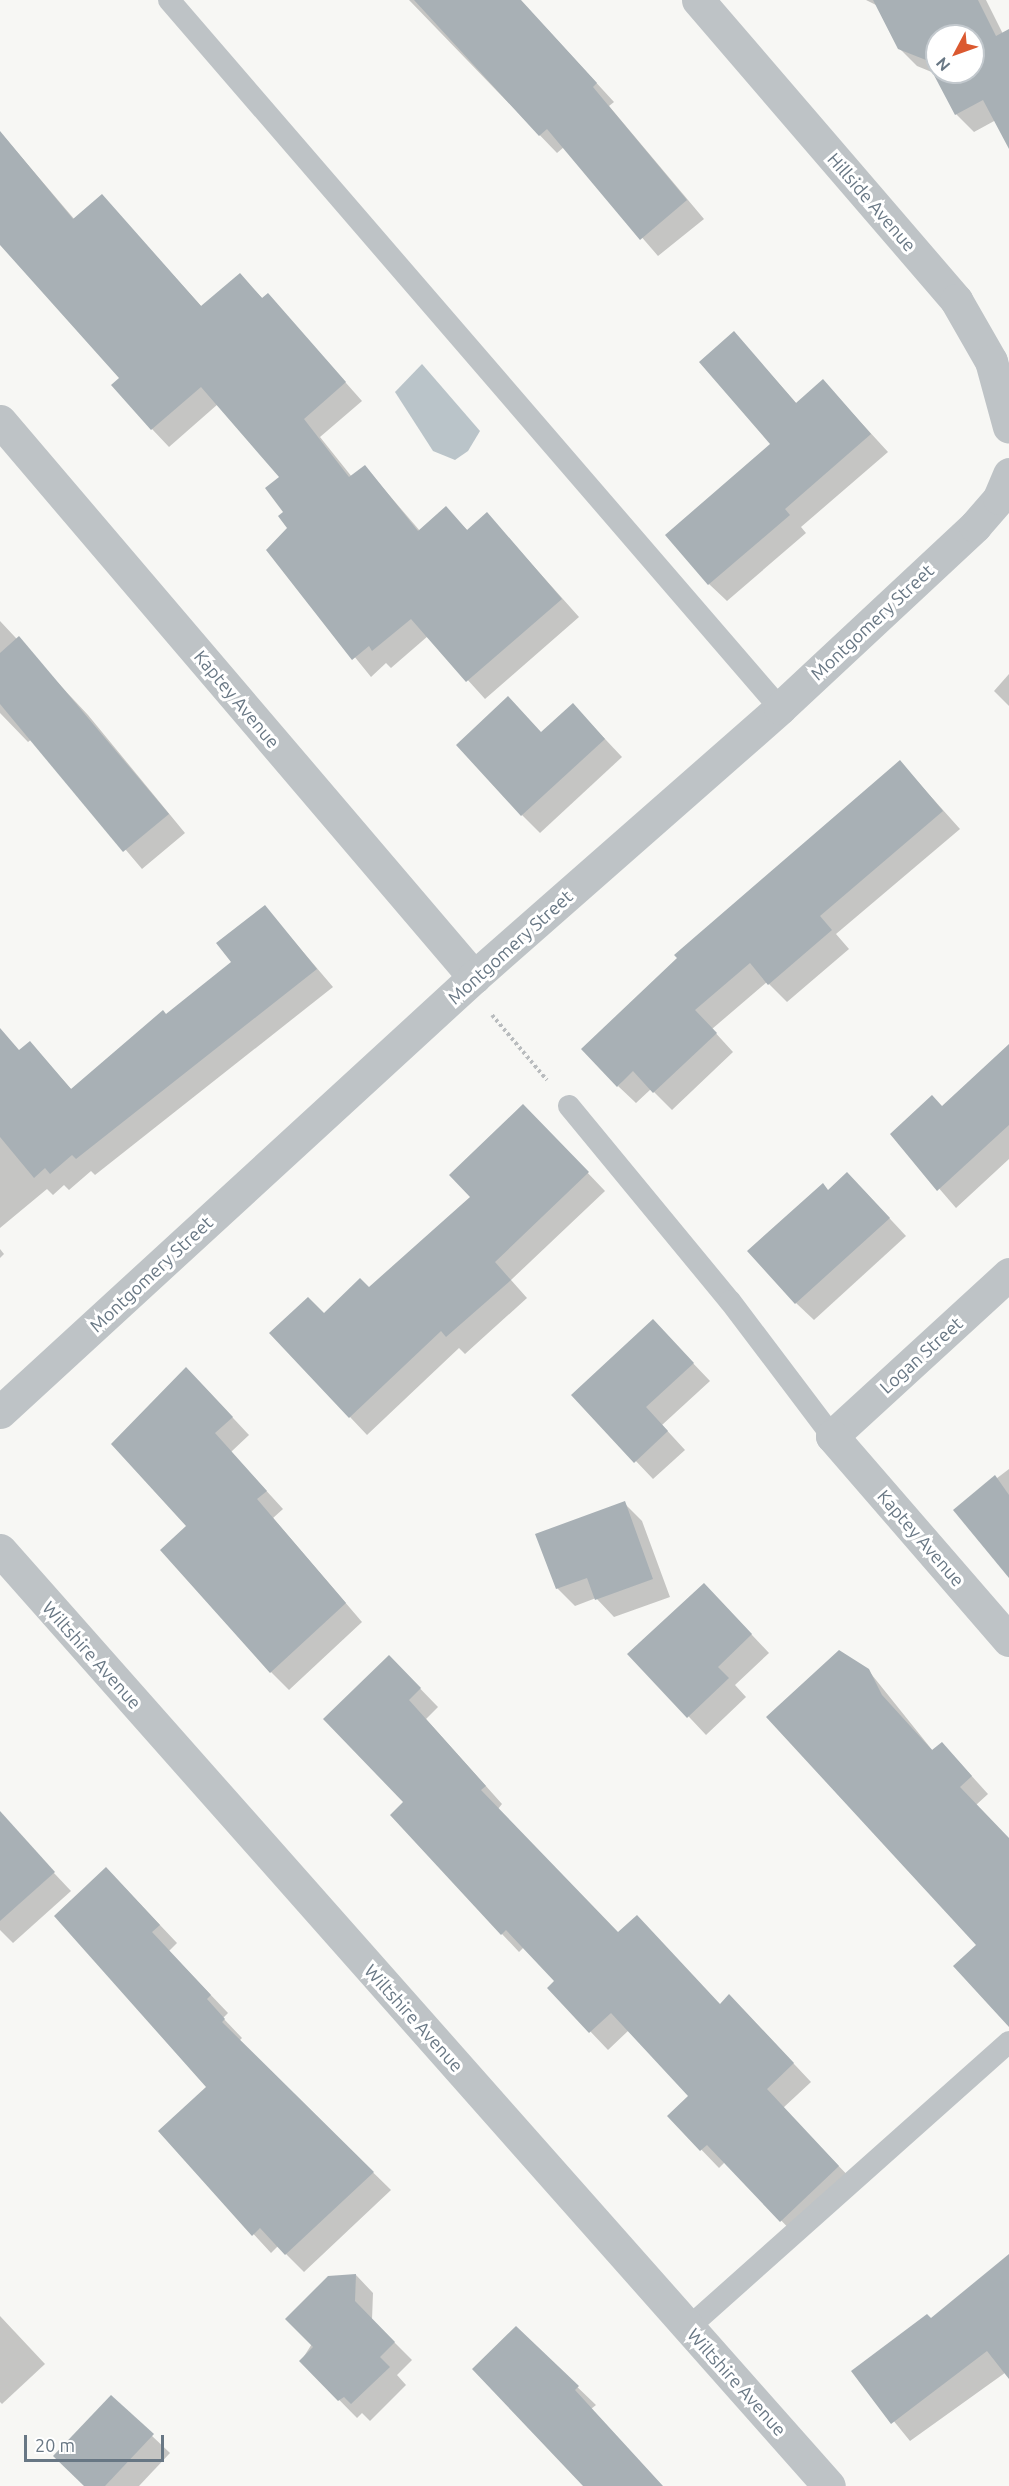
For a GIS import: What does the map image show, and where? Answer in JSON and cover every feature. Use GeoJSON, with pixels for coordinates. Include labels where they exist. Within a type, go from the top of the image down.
{"type":"FeatureCollection","features":[{"type":"Feature","properties":{"kind":"street","name":"Hillside Avenue"},"geometry":{"type":"LineString","coordinates":[[698,0],[956,300],[992,361],[1009,427]]}},
{"type":"Feature","properties":{"kind":"street","name":"Kaptey Avenue"},"geometry":{"type":"LineString","coordinates":[[0,421],[474,977]]}},
{"type":"Feature","properties":{"kind":"street","name":"Montgomery Street"},"geometry":{"type":"LineString","coordinates":[[0,1412],[474,977],[780,708],[975,526],[999,498],[1009,474]]}},
{"type":"Feature","properties":{"kind":"street","name":"Logan Street"},"geometry":{"type":"LineString","coordinates":[[832,1436],[1009,1274]]}},
{"type":"Feature","properties":{"kind":"street","name":"Kaptey Avenue"},"geometry":{"type":"LineString","coordinates":[[832,1436],[1009,1640]]}},
{"type":"Feature","properties":{"kind":"street","name":"Wiltshire Avenue"},"geometry":{"type":"LineString","coordinates":[[0,1550],[829,2486]]}},
{"type":"Feature","properties":{"kind":"lane"},"geometry":{"type":"LineString","coordinates":[[169,0],[780,708]]}},
{"type":"Feature","properties":{"kind":"lane"},"geometry":{"type":"LineString","coordinates":[[569,1106],[730,1301],[832,1436]]}},
{"type":"Feature","properties":{"kind":"lane"},"geometry":{"type":"LineString","coordinates":[[688,2328],[1009,2042]]}},
{"type":"Feature","properties":{"kind":"path"},"geometry":{"type":"LineString","coordinates":[[490,1013],[569,1106]]}},
{"type":"Feature","properties":{"kind":"shaded area"},"geometry":{"type":"Polygon","coordinates":[[[422,364],[480,431],[468,451],[455,460],[433,451],[395,392],[422,364]]]}},
{"type":"Feature","properties":{"kind":"building"},"geometry":{"type":"Polygon","coordinates":[[[414,0],[521,0],[597,83],[593,87],[687,200],[640,240],[547,129],[539,136],[414,0]]]}},
{"type":"Feature","properties":{"kind":"building"},"geometry":{"type":"Polygon","coordinates":[[[873,0],[978,0],[996,36],[1009,29],[1009,149],[983,100],[955,115],[939,84],[985,84],[985,24],[925,24],[925,60],[898,49],[873,0]]]}},
{"type":"Feature","properties":{"kind":"building"},"geometry":{"type":"Polygon","coordinates":[[[0,131],[73,219],[102,194],[201,306],[240,273],[262,298],[268,293],[346,382],[304,419],[349,477],[365,465],[418,531],[446,506],[467,530],[487,512],[562,599],[466,682],[411,619],[372,651],[369,646],[352,660],[266,550],[287,528],[278,516],[283,512],[265,488],[279,477],[201,387],[151,430],[111,385],[119,378],[0,245],[0,131]]]}},
{"type":"Feature","properties":{"kind":"building"},"geometry":{"type":"Polygon","coordinates":[[[734,331],[796,403],[823,379],[871,434],[785,509],[790,515],[708,585],[665,535],[770,444],[699,362],[734,331]]]}},
{"type":"Feature","properties":{"kind":"building"},"geometry":{"type":"Polygon","coordinates":[[[19,636],[169,814],[123,852],[0,704],[0,653],[19,636]]]}},
{"type":"Feature","properties":{"kind":"building"},"geometry":{"type":"Polygon","coordinates":[[[508,696],[541,732],[573,703],[605,739],[521,816],[456,745],[508,696]]]}},
{"type":"Feature","properties":{"kind":"building"},"geometry":{"type":"Polygon","coordinates":[[[900,760],[943,811],[820,916],[832,930],[768,985],[750,963],[695,1010],[717,1033],[653,1093],[633,1071],[617,1087],[581,1049],[677,958],[674,955],[900,760]]]}},
{"type":"Feature","properties":{"kind":"building"},"geometry":{"type":"Polygon","coordinates":[[[265,905],[317,969],[76,1159],[72,1155],[50,1174],[45,1168],[34,1178],[0,1137],[0,1028],[19,1050],[30,1041],[71,1089],[163,1010],[166,1014],[231,962],[216,943],[265,905]]]}},
{"type":"Feature","properties":{"kind":"building"},"geometry":{"type":"Polygon","coordinates":[[[1009,1044],[1009,1125],[937,1191],[890,1134],[932,1095],[942,1106],[1009,1044]]]}},
{"type":"Feature","properties":{"kind":"building"},"geometry":{"type":"Polygon","coordinates":[[[523,1104],[589,1172],[495,1262],[511,1280],[446,1337],[441,1331],[349,1418],[269,1333],[308,1297],[324,1313],[360,1278],[369,1287],[470,1197],[449,1175],[523,1104]]]}},
{"type":"Feature","properties":{"kind":"building"},"geometry":{"type":"Polygon","coordinates":[[[847,1172],[890,1218],[795,1304],[747,1251],[823,1183],[828,1190],[847,1172]]]}},
{"type":"Feature","properties":{"kind":"building"},"geometry":{"type":"Polygon","coordinates":[[[653,1319],[694,1363],[646,1407],[668,1431],[634,1463],[571,1395],[653,1319]]]}},
{"type":"Feature","properties":{"kind":"building"},"geometry":{"type":"Polygon","coordinates":[[[186,1367],[233,1417],[215,1433],[267,1491],[257,1499],[346,1603],[270,1673],[160,1550],[186,1526],[111,1444],[186,1367]]]}},
{"type":"Feature","properties":{"kind":"building"},"geometry":{"type":"Polygon","coordinates":[[[995,1475],[1009,1495],[1009,1578],[953,1510],[995,1475]]]}},
{"type":"Feature","properties":{"kind":"building"},"geometry":{"type":"Polygon","coordinates":[[[625,1501],[653,1579],[595,1600],[587,1578],[556,1589],[535,1534],[625,1501]]]}},
{"type":"Feature","properties":{"kind":"building"},"geometry":{"type":"Polygon","coordinates":[[[704,1583],[752,1634],[718,1667],[729,1678],[687,1718],[627,1654],[704,1583]]]}},
{"type":"Feature","properties":{"kind":"building"},"geometry":{"type":"Polygon","coordinates":[[[839,1650],[869,1669],[882,1695],[932,1750],[942,1742],[972,1776],[960,1787],[1009,1838],[1009,2027],[953,1966],[976,1945],[766,1717],[839,1650]]]}},
{"type":"Feature","properties":{"kind":"building"},"geometry":{"type":"Polygon","coordinates":[[[389,1655],[421,1688],[409,1700],[486,1786],[481,1790],[618,1932],[637,1915],[720,2004],[729,1994],[794,2063],[767,2089],[839,2166],[780,2222],[707,2145],[700,2151],[667,2116],[688,2096],[611,2013],[589,2033],[547,1988],[554,1981],[506,1930],[501,1935],[390,1815],[403,1802],[323,1719],[389,1655]]]}},
{"type":"Feature","properties":{"kind":"building"},"geometry":{"type":"Polygon","coordinates":[[[0,1811],[55,1872],[0,1921],[0,1811]]]}},
{"type":"Feature","properties":{"kind":"building"},"geometry":{"type":"Polygon","coordinates":[[[106,1867],[160,1925],[152,1932],[211,1995],[207,1999],[225,2019],[222,2022],[374,2172],[285,2255],[260,2228],[252,2236],[158,2131],[206,2087],[54,1916],[106,1867]]]}},
{"type":"Feature","properties":{"kind":"building"},"geometry":{"type":"Polygon","coordinates":[[[1009,2254],[1009,2379],[987,2351],[891,2424],[851,2371],[927,2314],[931,2318],[1009,2254]]]}},
{"type":"Feature","properties":{"kind":"building"},"geometry":{"type":"Polygon","coordinates":[[[356,2274],[355,2301],[395,2342],[380,2357],[390,2367],[351,2404],[344,2397],[338,2401],[299,2361],[313,2347],[285,2319],[328,2276],[356,2274]]]}},
{"type":"Feature","properties":{"kind":"building"},"geometry":{"type":"Polygon","coordinates":[[[516,2326],[579,2386],[575,2390],[663,2486],[583,2486],[472,2369],[516,2326]]]}},
{"type":"Feature","properties":{"kind":"building"},"geometry":{"type":"Polygon","coordinates":[[[111,2395],[154,2434],[105,2486],[84,2486],[53,2456],[111,2395]]]}}]}
